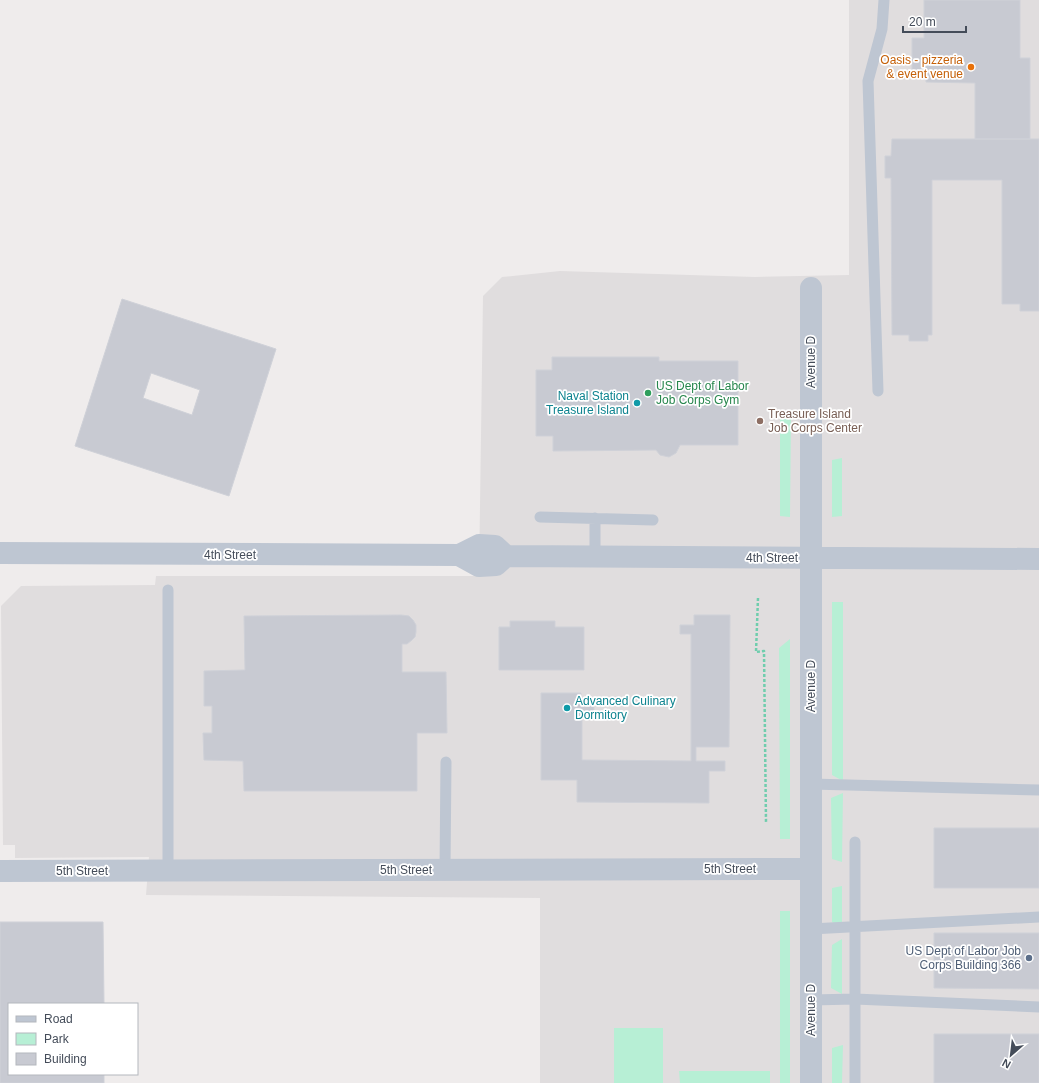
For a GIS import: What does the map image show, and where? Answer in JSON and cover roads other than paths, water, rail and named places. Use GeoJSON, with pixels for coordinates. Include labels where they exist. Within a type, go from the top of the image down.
{"type":"FeatureCollection","features":[{"type":"Feature","properties":{"kind":"street","name":"Avenue D"},"geometry":{"type":"LineString","coordinates":[[811,288],[811,1083]]}},
{"type":"Feature","properties":{"kind":"street","name":"4th Street"},"geometry":{"type":"LineString","coordinates":[[0,553],[459,555],[479,566],[496,565],[506,556],[1039,559]]}},
{"type":"Feature","properties":{"kind":"street","name":"5th Street"},"geometry":{"type":"LineString","coordinates":[[0,871],[811,869]]}},
{"type":"Feature","properties":{"kind":"lane"},"geometry":{"type":"LineString","coordinates":[[878,392],[868,81],[882,29],[884,0]]}},
{"type":"Feature","properties":{"kind":"lane"},"geometry":{"type":"LineString","coordinates":[[540,517],[653,520]]}},
{"type":"Feature","properties":{"kind":"lane"},"geometry":{"type":"LineString","coordinates":[[594,518],[595,557]]}},
{"type":"Feature","properties":{"kind":"lane"},"geometry":{"type":"LineString","coordinates":[[168,590],[168,871]]}},
{"type":"Feature","properties":{"kind":"lane"},"geometry":{"type":"LineString","coordinates":[[445,870],[446,762]]}},
{"type":"Feature","properties":{"kind":"lane"},"geometry":{"type":"LineString","coordinates":[[811,784],[1039,790]]}},
{"type":"Feature","properties":{"kind":"lane"},"geometry":{"type":"LineString","coordinates":[[854,1083],[855,842]]}},
{"type":"Feature","properties":{"kind":"lane"},"geometry":{"type":"LineString","coordinates":[[811,929],[1039,917]]}},
{"type":"Feature","properties":{"kind":"lane"},"geometry":{"type":"LineString","coordinates":[[811,1000],[854,999],[1039,1007]]}},
{"type":"Feature","properties":{"kind":"place","name":"Oasis - pizzeria & event venue"},"geometry":{"type":"Point","coordinates":[971,67]}},
{"type":"Feature","properties":{"kind":"place","name":"US Dept of Labor Job Corps Gym"},"geometry":{"type":"Point","coordinates":[648,393]}},
{"type":"Feature","properties":{"kind":"place","name":"Naval Station Treasure Island"},"geometry":{"type":"Point","coordinates":[637,403]}},
{"type":"Feature","properties":{"kind":"place","name":"Treasure Island Job Corps Center"},"geometry":{"type":"Point","coordinates":[760,421]}},
{"type":"Feature","properties":{"kind":"place","name":"Advanced Culinary Dormitory"},"geometry":{"type":"Point","coordinates":[567,708]}},
{"type":"Feature","properties":{"kind":"place","name":"US Dept of Labor Job Corps Building 366"},"geometry":{"type":"Point","coordinates":[1029,958]}}]}
